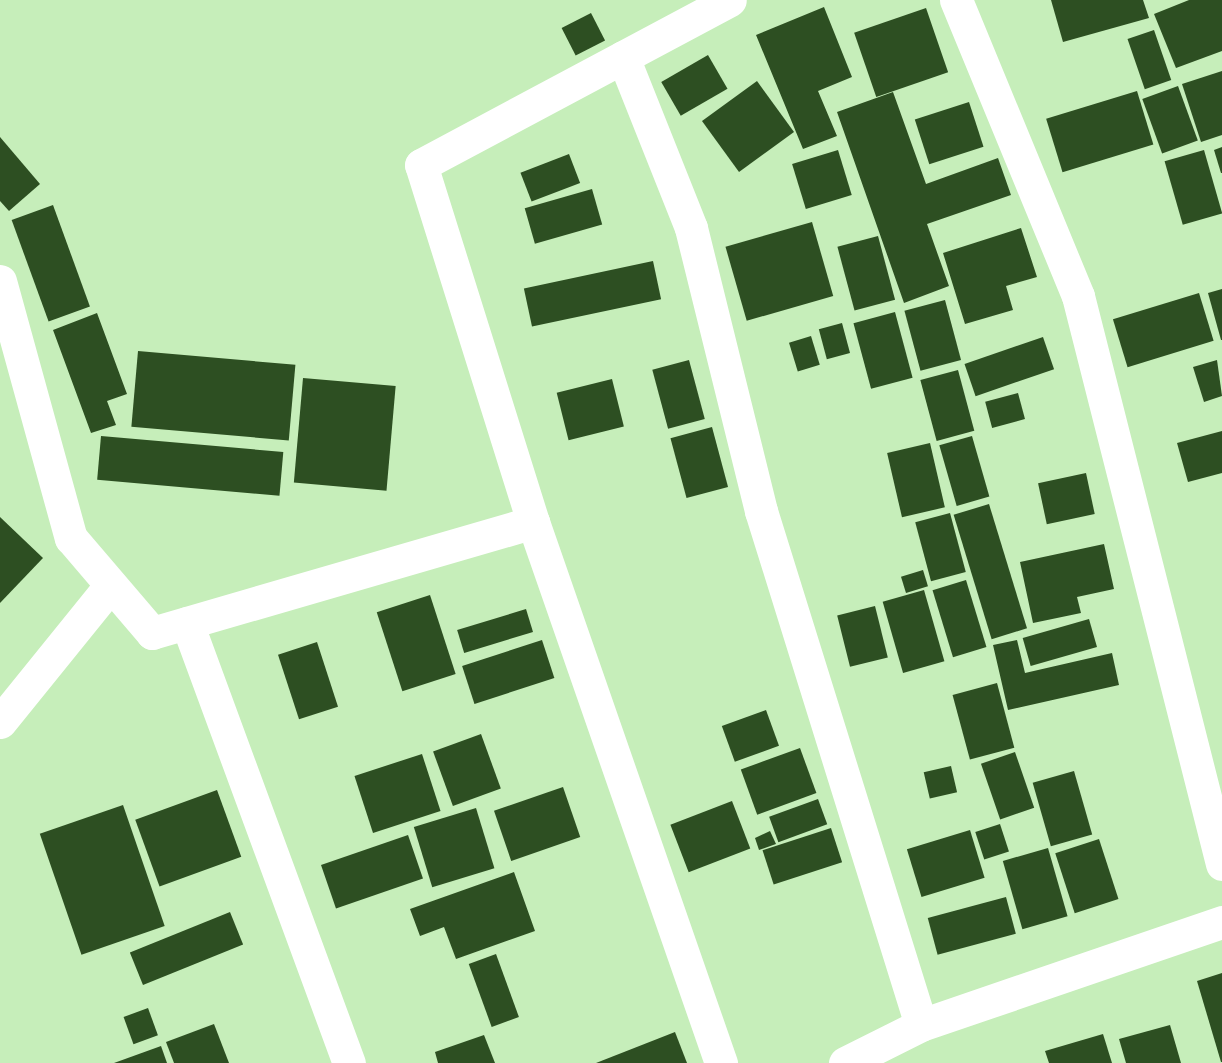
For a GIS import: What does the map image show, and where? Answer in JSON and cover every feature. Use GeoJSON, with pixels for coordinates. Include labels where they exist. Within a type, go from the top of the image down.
{"type":"FeatureCollection","features":[{"type":"Feature","properties":{"kind":"street"},"geometry":{"type":"LineString","coordinates":[[722,1063],[533,522],[421,165],[730,0]]}},
{"type":"Feature","properties":{"kind":"street"},"geometry":{"type":"LineString","coordinates":[[956,0],[1078,296],[1222,864]]}},
{"type":"Feature","properties":{"kind":"street"},"geometry":{"type":"LineString","coordinates":[[623,57],[691,228],[761,511],[921,1025]]}},
{"type":"Feature","properties":{"kind":"street"},"geometry":{"type":"LineString","coordinates":[[0,281],[71,538],[152,633],[533,522]]}},
{"type":"Feature","properties":{"kind":"street"},"geometry":{"type":"LineString","coordinates":[[0,722],[111,585]]}},
{"type":"Feature","properties":{"kind":"street"},"geometry":{"type":"LineString","coordinates":[[187,623],[349,1063]]}},
{"type":"Feature","properties":{"kind":"street"},"geometry":{"type":"LineString","coordinates":[[845,1063],[921,1025],[1222,922]]}},
{"type":"Feature","properties":{"kind":"building"},"geometry":{"type":"Polygon","coordinates":[[[1051,0],[1143,0],[1149,18],[1063,42],[1051,0]]]}},
{"type":"Feature","properties":{"kind":"building"},"geometry":{"type":"Polygon","coordinates":[[[1189,0],[1222,0],[1222,51],[1176,68],[1154,14],[1189,0]]]}},
{"type":"Feature","properties":{"kind":"building"},"geometry":{"type":"Polygon","coordinates":[[[824,7],[852,77],[818,91],[837,136],[803,149],[756,35],[824,7]]]}},
{"type":"Feature","properties":{"kind":"building"},"geometry":{"type":"Polygon","coordinates":[[[926,8],[948,72],[876,97],[854,33],[926,8]]]}},
{"type":"Feature","properties":{"kind":"building"},"geometry":{"type":"Polygon","coordinates":[[[591,13],[605,41],[576,56],[562,28],[591,13]]]}},
{"type":"Feature","properties":{"kind":"building"},"geometry":{"type":"Polygon","coordinates":[[[1154,30],[1171,80],[1145,89],[1128,39],[1154,30]]]}},
{"type":"Feature","properties":{"kind":"building"},"geometry":{"type":"Polygon","coordinates":[[[708,55],[728,89],[681,116],[661,82],[708,55]]]}},
{"type":"Feature","properties":{"kind":"building"},"geometry":{"type":"Polygon","coordinates":[[[1222,71],[1222,135],[1201,142],[1182,84],[1222,71]]]}},
{"type":"Feature","properties":{"kind":"building"},"geometry":{"type":"Polygon","coordinates":[[[757,81],[794,132],[739,172],[702,121],[757,81]]]}},
{"type":"Feature","properties":{"kind":"building"},"geometry":{"type":"Polygon","coordinates":[[[1178,86],[1198,141],[1162,153],[1142,99],[1178,86]]]}},
{"type":"Feature","properties":{"kind":"building"},"geometry":{"type":"Polygon","coordinates":[[[1137,91],[1153,145],[1063,172],[1046,119],[1137,91]]]}},
{"type":"Feature","properties":{"kind":"building"},"geometry":{"type":"Polygon","coordinates":[[[893,92],[926,184],[998,158],[1011,195],[927,224],[949,286],[904,303],[837,112],[893,92]]]}},
{"type":"Feature","properties":{"kind":"building"},"geometry":{"type":"Polygon","coordinates":[[[969,102],[984,147],[929,164],[915,120],[969,102]]]}},
{"type":"Feature","properties":{"kind":"building"},"geometry":{"type":"Polygon","coordinates":[[[0,137],[40,184],[9,211],[0,201],[0,137]]]}},
{"type":"Feature","properties":{"kind":"building"},"geometry":{"type":"Polygon","coordinates":[[[1222,147],[1222,173],[1221,173],[1214,150],[1222,147]]]}},
{"type":"Feature","properties":{"kind":"building"},"geometry":{"type":"Polygon","coordinates":[[[838,150],[852,195],[806,209],[792,164],[838,150]]]}},
{"type":"Feature","properties":{"kind":"building"},"geometry":{"type":"Polygon","coordinates":[[[1204,150],[1222,213],[1183,225],[1165,161],[1204,150]]]}},
{"type":"Feature","properties":{"kind":"building"},"geometry":{"type":"Polygon","coordinates":[[[569,154],[580,183],[532,202],[520,173],[569,154]]]}},
{"type":"Feature","properties":{"kind":"building"},"geometry":{"type":"Polygon","coordinates":[[[592,189],[602,225],[535,244],[525,208],[592,189]]]}},
{"type":"Feature","properties":{"kind":"building"},"geometry":{"type":"Polygon","coordinates":[[[53,205],[90,306],[49,322],[12,220],[53,205]]]}},
{"type":"Feature","properties":{"kind":"building"},"geometry":{"type":"Polygon","coordinates":[[[812,222],[833,296],[747,321],[725,247],[812,222]]]}},
{"type":"Feature","properties":{"kind":"building"},"geometry":{"type":"Polygon","coordinates":[[[1021,228],[1037,277],[1006,286],[1013,310],[965,324],[943,253],[1021,228]]]}},
{"type":"Feature","properties":{"kind":"building"},"geometry":{"type":"Polygon","coordinates":[[[878,236],[895,300],[855,311],[837,247],[878,236]]]}},
{"type":"Feature","properties":{"kind":"building"},"geometry":{"type":"Polygon","coordinates":[[[653,261],[661,299],[532,327],[524,288],[653,261]]]}},
{"type":"Feature","properties":{"kind":"building"},"geometry":{"type":"Polygon","coordinates":[[[1222,289],[1222,340],[1221,340],[1208,293],[1222,289]]]}},
{"type":"Feature","properties":{"kind":"building"},"geometry":{"type":"Polygon","coordinates":[[[1199,293],[1214,341],[1128,367],[1113,319],[1199,293]]]}},
{"type":"Feature","properties":{"kind":"building"},"geometry":{"type":"Polygon","coordinates":[[[945,300],[961,360],[920,371],[904,311],[945,300]]]}},
{"type":"Feature","properties":{"kind":"building"},"geometry":{"type":"Polygon","coordinates":[[[895,312],[913,378],[871,389],[853,323],[895,312]]]}},
{"type":"Feature","properties":{"kind":"building"},"geometry":{"type":"Polygon","coordinates":[[[97,313],[127,394],[107,401],[116,425],[91,433],[53,330],[97,313]]]}},
{"type":"Feature","properties":{"kind":"building"},"geometry":{"type":"Polygon","coordinates":[[[842,323],[850,353],[827,359],[819,329],[842,323]]]}},
{"type":"Feature","properties":{"kind":"building"},"geometry":{"type":"Polygon","coordinates":[[[811,336],[820,365],[798,371],[789,343],[811,336]]]}},
{"type":"Feature","properties":{"kind":"building"},"geometry":{"type":"Polygon","coordinates":[[[1043,337],[1054,369],[976,396],[965,364],[1043,337]]]}},
{"type":"Feature","properties":{"kind":"building"},"geometry":{"type":"Polygon","coordinates":[[[138,351],[295,365],[289,440],[131,427],[138,351]]]}},
{"type":"Feature","properties":{"kind":"building"},"geometry":{"type":"Polygon","coordinates":[[[689,360],[705,419],[668,429],[652,370],[689,360]]]}},
{"type":"Feature","properties":{"kind":"building"},"geometry":{"type":"Polygon","coordinates":[[[1217,360],[1222,396],[1204,402],[1193,367],[1217,360]]]}},
{"type":"Feature","properties":{"kind":"building"},"geometry":{"type":"Polygon","coordinates":[[[958,370],[974,431],[937,441],[920,380],[958,370]]]}},
{"type":"Feature","properties":{"kind":"building"},"geometry":{"type":"Polygon","coordinates":[[[303,378],[396,386],[386,491],[294,483],[303,378]]]}},
{"type":"Feature","properties":{"kind":"building"},"geometry":{"type":"Polygon","coordinates":[[[612,379],[624,427],[569,440],[557,393],[612,379]]]}},
{"type":"Feature","properties":{"kind":"building"},"geometry":{"type":"Polygon","coordinates":[[[1018,393],[1025,419],[992,428],[985,402],[1018,393]]]}},
{"type":"Feature","properties":{"kind":"building"},"geometry":{"type":"Polygon","coordinates":[[[712,427],[728,487],[687,498],[670,438],[712,427]]]}},
{"type":"Feature","properties":{"kind":"building"},"geometry":{"type":"Polygon","coordinates":[[[1222,431],[1222,473],[1188,482],[1177,443],[1222,431]]]}},
{"type":"Feature","properties":{"kind":"building"},"geometry":{"type":"Polygon","coordinates":[[[101,436],[283,452],[279,496],[97,480],[101,436]]]}},
{"type":"Feature","properties":{"kind":"building"},"geometry":{"type":"Polygon","coordinates":[[[972,436],[989,497],[957,506],[939,445],[972,436]]]}},
{"type":"Feature","properties":{"kind":"building"},"geometry":{"type":"Polygon","coordinates":[[[930,443],[945,507],[902,517],[887,453],[930,443]]]}},
{"type":"Feature","properties":{"kind":"building"},"geometry":{"type":"Polygon","coordinates":[[[1086,473],[1095,514],[1047,524],[1038,483],[1086,473]]]}},
{"type":"Feature","properties":{"kind":"building"},"geometry":{"type":"Polygon","coordinates":[[[989,504],[1027,628],[992,639],[954,515],[989,504]]]}},
{"type":"Feature","properties":{"kind":"building"},"geometry":{"type":"Polygon","coordinates":[[[950,513],[966,572],[931,581],[915,522],[950,513]]]}},
{"type":"Feature","properties":{"kind":"building"},"geometry":{"type":"Polygon","coordinates":[[[0,517],[43,558],[0,603],[0,517]]]}},
{"type":"Feature","properties":{"kind":"building"},"geometry":{"type":"Polygon","coordinates":[[[1104,544],[1114,589],[1077,597],[1081,613],[1033,623],[1020,562],[1104,544]]]}},
{"type":"Feature","properties":{"kind":"building"},"geometry":{"type":"Polygon","coordinates":[[[923,570],[928,586],[906,593],[901,577],[923,570]]]}},
{"type":"Feature","properties":{"kind":"building"},"geometry":{"type":"Polygon","coordinates":[[[966,580],[986,647],[953,657],[933,590],[966,580]]]}},
{"type":"Feature","properties":{"kind":"building"},"geometry":{"type":"Polygon","coordinates":[[[924,590],[944,661],[903,673],[883,602],[924,590]]]}},
{"type":"Feature","properties":{"kind":"building"},"geometry":{"type":"Polygon","coordinates":[[[430,595],[456,674],[402,691],[377,612],[430,595]]]}},
{"type":"Feature","properties":{"kind":"building"},"geometry":{"type":"Polygon","coordinates":[[[875,606],[888,657],[850,667],[837,615],[875,606]]]}},
{"type":"Feature","properties":{"kind":"building"},"geometry":{"type":"Polygon","coordinates":[[[526,609],[533,632],[464,653],[457,630],[526,609]]]}},
{"type":"Feature","properties":{"kind":"building"},"geometry":{"type":"Polygon","coordinates":[[[1089,619],[1097,647],[1031,666],[1023,638],[1089,619]]]}},
{"type":"Feature","properties":{"kind":"building"},"geometry":{"type":"Polygon","coordinates":[[[542,640],[554,678],[474,704],[462,666],[542,640]]]}},
{"type":"Feature","properties":{"kind":"building"},"geometry":{"type":"Polygon","coordinates":[[[1017,640],[1025,673],[1112,653],[1119,685],[1008,710],[993,645],[1017,640]]]}},
{"type":"Feature","properties":{"kind":"building"},"geometry":{"type":"Polygon","coordinates":[[[317,642],[338,707],[299,719],[278,655],[317,642]]]}},
{"type":"Feature","properties":{"kind":"building"},"geometry":{"type":"Polygon","coordinates":[[[997,683],[1014,748],[970,760],[953,695],[997,683]]]}},
{"type":"Feature","properties":{"kind":"building"},"geometry":{"type":"Polygon","coordinates":[[[766,710],[779,746],[735,762],[722,726],[766,710]]]}},
{"type":"Feature","properties":{"kind":"building"},"geometry":{"type":"Polygon","coordinates":[[[481,734],[501,789],[453,806],[433,751],[481,734]]]}},
{"type":"Feature","properties":{"kind":"building"},"geometry":{"type":"Polygon","coordinates":[[[800,748],[816,793],[757,815],[741,770],[800,748]]]}},
{"type":"Feature","properties":{"kind":"building"},"geometry":{"type":"Polygon","coordinates":[[[1015,752],[1034,808],[1000,820],[981,764],[1015,752]]]}},
{"type":"Feature","properties":{"kind":"building"},"geometry":{"type":"Polygon","coordinates":[[[422,754],[441,811],[373,833],[354,776],[422,754]]]}},
{"type":"Feature","properties":{"kind":"building"},"geometry":{"type":"Polygon","coordinates":[[[951,766],[957,792],[930,799],[924,772],[951,766]]]}},
{"type":"Feature","properties":{"kind":"building"},"geometry":{"type":"Polygon","coordinates":[[[1074,771],[1092,834],[1051,846],[1033,783],[1074,771]]]}},
{"type":"Feature","properties":{"kind":"building"},"geometry":{"type":"Polygon","coordinates":[[[563,787],[580,837],[511,861],[494,811],[563,787]]]}},
{"type":"Feature","properties":{"kind":"building"},"geometry":{"type":"Polygon","coordinates":[[[217,790],[241,857],[160,886],[135,820],[217,790]]]}},
{"type":"Feature","properties":{"kind":"building"},"geometry":{"type":"Polygon","coordinates":[[[818,799],[827,824],[778,842],[769,817],[818,799]]]}},
{"type":"Feature","properties":{"kind":"building"},"geometry":{"type":"Polygon","coordinates":[[[732,801],[750,849],[689,872],[670,825],[732,801]]]}},
{"type":"Feature","properties":{"kind":"building"},"geometry":{"type":"Polygon","coordinates":[[[123,805],[165,926],[81,955],[40,834],[123,805]]]}},
{"type":"Feature","properties":{"kind":"building"},"geometry":{"type":"Polygon","coordinates":[[[476,808],[494,868],[432,887],[414,827],[476,808]]]}},
{"type":"Feature","properties":{"kind":"building"},"geometry":{"type":"Polygon","coordinates":[[[1000,824],[1009,852],[984,860],[975,832],[1000,824]]]}},
{"type":"Feature","properties":{"kind":"building"},"geometry":{"type":"Polygon","coordinates":[[[831,828],[842,862],[774,884],[763,850],[831,828]]]}},
{"type":"Feature","properties":{"kind":"building"},"geometry":{"type":"Polygon","coordinates":[[[970,830],[985,878],[922,897],[907,849],[970,830]]]}},
{"type":"Feature","properties":{"kind":"building"},"geometry":{"type":"Polygon","coordinates":[[[770,831],[776,844],[759,850],[755,838],[770,831]]]}},
{"type":"Feature","properties":{"kind":"building"},"geometry":{"type":"Polygon","coordinates":[[[408,835],[423,878],[336,908],[321,865],[408,835]]]}},
{"type":"Feature","properties":{"kind":"building"},"geometry":{"type":"Polygon","coordinates":[[[1099,839],[1118,899],[1075,913],[1055,853],[1099,839]]]}},
{"type":"Feature","properties":{"kind":"building"},"geometry":{"type":"Polygon","coordinates":[[[1048,848],[1068,916],[1022,929],[1003,861],[1048,848]]]}},
{"type":"Feature","properties":{"kind":"building"},"geometry":{"type":"Polygon","coordinates":[[[514,872],[535,931],[456,959],[444,927],[420,936],[410,909],[514,872]]]}},
{"type":"Feature","properties":{"kind":"building"},"geometry":{"type":"Polygon","coordinates":[[[1006,897],[1016,934],[938,955],[928,918],[1006,897]]]}},
{"type":"Feature","properties":{"kind":"building"},"geometry":{"type":"Polygon","coordinates":[[[230,912],[243,944],[143,985],[130,952],[230,912]]]}},
{"type":"Feature","properties":{"kind":"building"},"geometry":{"type":"Polygon","coordinates":[[[496,954],[519,1017],[492,1027],[469,964],[496,954]]]}},
{"type":"Feature","properties":{"kind":"building"},"geometry":{"type":"Polygon","coordinates":[[[1222,973],[1222,1062],[1221,1062],[1197,981],[1222,973]]]}},
{"type":"Feature","properties":{"kind":"building"},"geometry":{"type":"Polygon","coordinates":[[[148,1008],[158,1035],[133,1044],[124,1017],[148,1008]]]}},
{"type":"Feature","properties":{"kind":"building"},"geometry":{"type":"Polygon","coordinates":[[[214,1024],[229,1063],[174,1063],[166,1042],[214,1024]]]}},
{"type":"Feature","properties":{"kind":"building"},"geometry":{"type":"Polygon","coordinates":[[[1170,1025],[1181,1063],[1126,1063],[1119,1039],[1170,1025]]]}},
{"type":"Feature","properties":{"kind":"building"},"geometry":{"type":"Polygon","coordinates":[[[675,1032],[687,1063],[596,1063],[675,1032]]]}},
{"type":"Feature","properties":{"kind":"building"},"geometry":{"type":"Polygon","coordinates":[[[1103,1034],[1112,1063],[1049,1063],[1045,1051],[1103,1034]]]}},
{"type":"Feature","properties":{"kind":"building"},"geometry":{"type":"Polygon","coordinates":[[[484,1035],[495,1063],[438,1063],[435,1052],[484,1035]]]}},
{"type":"Feature","properties":{"kind":"building"},"geometry":{"type":"Polygon","coordinates":[[[161,1046],[167,1063],[114,1063],[161,1046]]]}}]}
